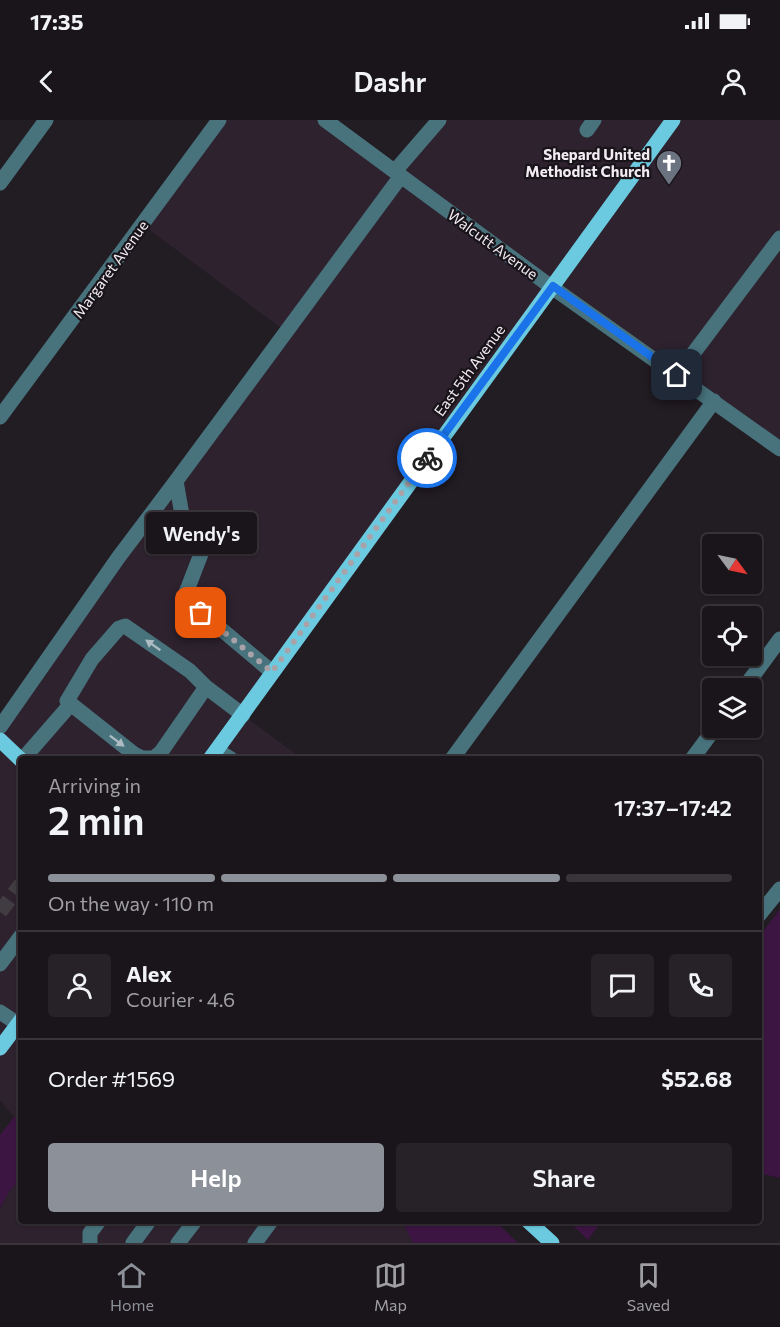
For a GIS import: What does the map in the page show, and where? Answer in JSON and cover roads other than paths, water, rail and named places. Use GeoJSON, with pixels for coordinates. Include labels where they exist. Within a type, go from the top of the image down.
{"type":"FeatureCollection","features":[{"type":"Feature","properties":{"kind":"main road","name":"East 5th Avenue"},"geometry":{"type":"LineString","coordinates":[[213,754],[674,120]]}},
{"type":"Feature","properties":{"kind":"main road"},"geometry":{"type":"LineString","coordinates":[[0,740],[19,756]]}},
{"type":"Feature","properties":{"kind":"main road"},"geometry":{"type":"LineString","coordinates":[[0,1048],[18,1025]]}},
{"type":"Feature","properties":{"kind":"main road"},"geometry":{"type":"LineString","coordinates":[[531,1224],[552,1243]]}},
{"type":"Feature","properties":{"kind":"street"},"geometry":{"type":"LineString","coordinates":[[0,183],[46,120]]}},
{"type":"Feature","properties":{"kind":"street","name":"Margaret Avenue"},"geometry":{"type":"LineString","coordinates":[[0,417],[219,120]]}},
{"type":"Feature","properties":{"kind":"street","name":"Walcutt Avenue"},"geometry":{"type":"LineString","coordinates":[[325,120],[780,449]]}},
{"type":"Feature","properties":{"kind":"street"},"geometry":{"type":"LineString","coordinates":[[0,727],[118,558],[176,482],[439,120]]}},
{"type":"Feature","properties":{"kind":"street"},"geometry":{"type":"LineString","coordinates":[[677,375],[780,238]]}},
{"type":"Feature","properties":{"kind":"street"},"geometry":{"type":"LineString","coordinates":[[454,756],[714,401]]}},
{"type":"Feature","properties":{"kind":"street"},"geometry":{"type":"LineString","coordinates":[[176,482],[184,526],[201,554],[184,598],[272,672]]}},
{"type":"Feature","properties":{"kind":"street"},"geometry":{"type":"LineString","coordinates":[[138,756],[67,701],[68,695],[92,659],[118,628],[125,626],[190,670],[202,684],[243,715]]}},
{"type":"Feature","properties":{"kind":"street"},"geometry":{"type":"LineString","coordinates":[[751,678],[780,639]]}},
{"type":"Feature","properties":{"kind":"street"},"geometry":{"type":"LineString","coordinates":[[156,756],[202,684]]}},
{"type":"Feature","properties":{"kind":"street"},"geometry":{"type":"LineString","coordinates":[[25,756],[70,705]]}},
{"type":"Feature","properties":{"kind":"street"},"geometry":{"type":"LineString","coordinates":[[695,756],[708,738]]}},
{"type":"Feature","properties":{"kind":"street"},"geometry":{"type":"LineString","coordinates":[[762,911],[780,889]]}},
{"type":"Feature","properties":{"kind":"street"},"geometry":{"type":"LineString","coordinates":[[0,964],[18,940]]}},
{"type":"Feature","properties":{"kind":"street"},"geometry":{"type":"LineString","coordinates":[[0,1012],[18,1021]]}},
{"type":"Feature","properties":{"kind":"street"},"geometry":{"type":"LineString","coordinates":[[90,1243],[90,1233],[97,1224]]}},
{"type":"Feature","properties":{"kind":"street"},"geometry":{"type":"LineString","coordinates":[[133,1243],[146,1224]]}},
{"type":"Feature","properties":{"kind":"street"},"geometry":{"type":"LineString","coordinates":[[178,1243],[193,1224]]}},
{"type":"Feature","properties":{"kind":"street"},"geometry":{"type":"LineString","coordinates":[[255,1243],[270,1224]]}},
{"type":"Feature","properties":{"kind":"tunnel"},"geometry":{"type":"LineString","coordinates":[[0,912],[18,888]]}},
{"type":"Feature","properties":{"kind":"place","name":"Shepard United Methodist Church"},"geometry":{"type":"Point","coordinates":[669,186]}},
{"type":"Feature","properties":{"kind":"place","name":"Wendy's"},"geometry":{"type":"Point","coordinates":[201,613]}}]}
